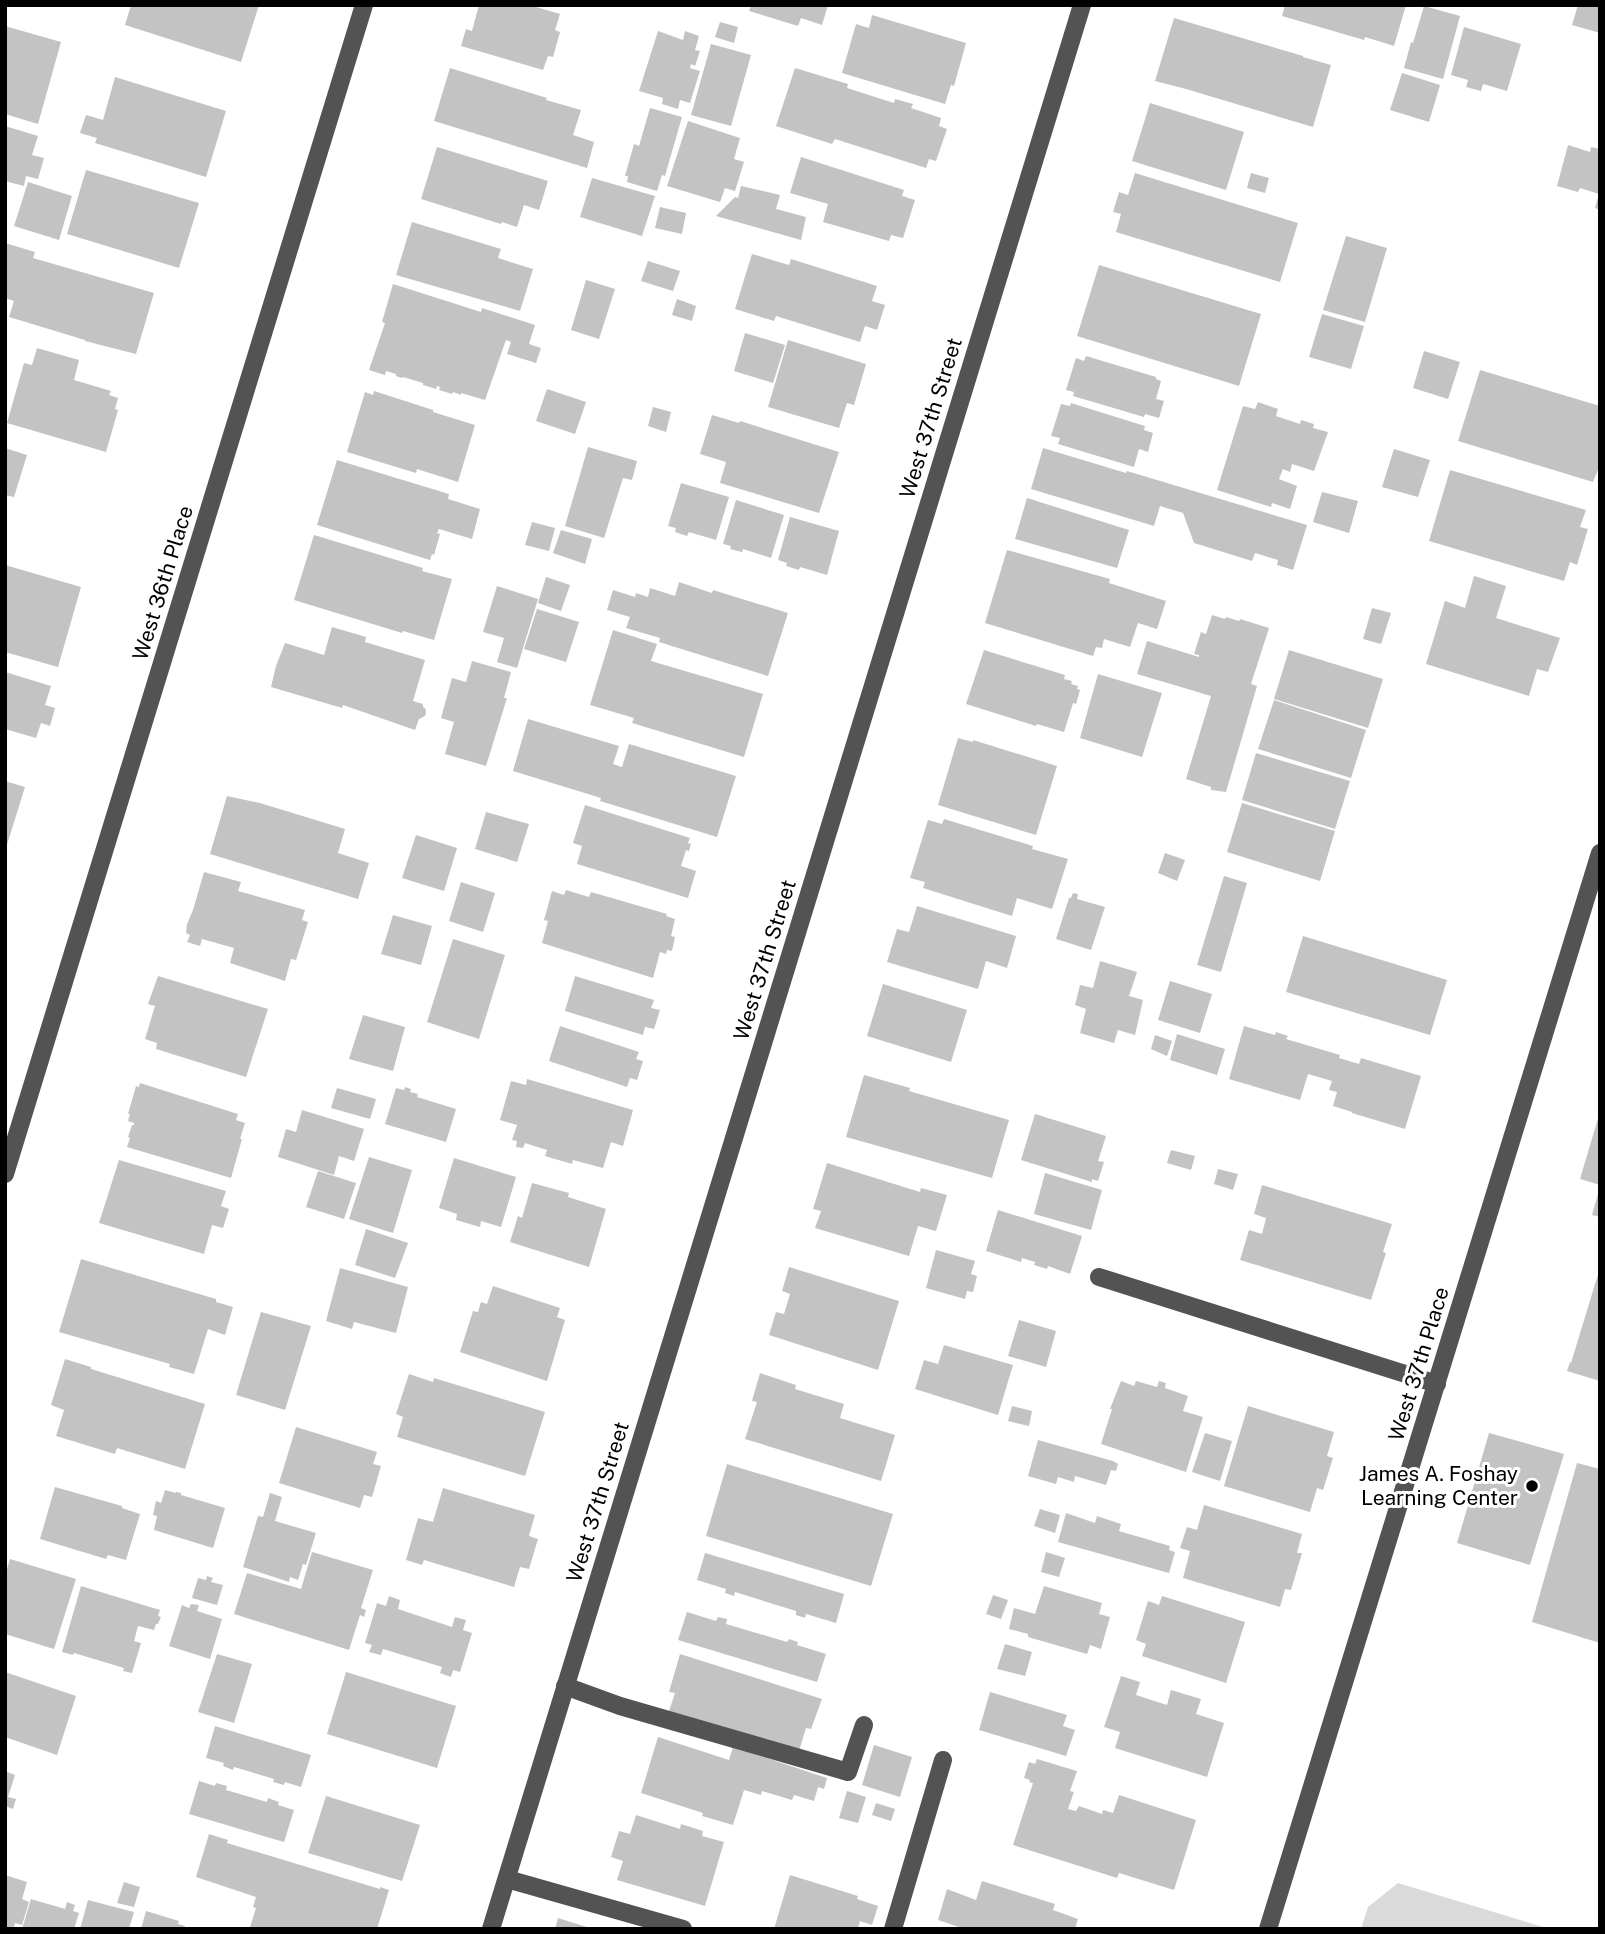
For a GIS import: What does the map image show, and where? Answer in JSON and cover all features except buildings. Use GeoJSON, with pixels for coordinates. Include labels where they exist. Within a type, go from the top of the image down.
{"type":"FeatureCollection","features":[{"type":"Feature","properties":{"kind":"street","name":"West 36th Place"},"geometry":{"type":"LineString","coordinates":[[5,1174],[364,5]]}},
{"type":"Feature","properties":{"kind":"street","name":"West 37th Street"},"geometry":{"type":"LineString","coordinates":[[491,1929],[1082,5]]}},
{"type":"Feature","properties":{"kind":"street","name":"West 37th Place"},"geometry":{"type":"LineString","coordinates":[[1268,1929],[1600,853]]}},
{"type":"Feature","properties":{"kind":"street"},"geometry":{"type":"LineString","coordinates":[[1099,1277],[1437,1384]]}},
{"type":"Feature","properties":{"kind":"street"},"geometry":{"type":"LineString","coordinates":[[565,1686],[610,1703],[848,1772],[864,1725]]}},
{"type":"Feature","properties":{"kind":"street"},"geometry":{"type":"LineString","coordinates":[[893,1929],[943,1760]]}},
{"type":"Feature","properties":{"kind":"street"},"geometry":{"type":"LineString","coordinates":[[507,1879],[683,1929]]}},
{"type":"Feature","properties":{"kind":"shaded area"},"geometry":{"type":"Polygon","coordinates":[[[1398,1883],[1550,1929],[1361,1929],[1368,1907],[1398,1883]]]}},
{"type":"Feature","properties":{"kind":"place","name":"James A. Foshay Learning Center"},"geometry":{"type":"Point","coordinates":[1532,1486]}}]}
